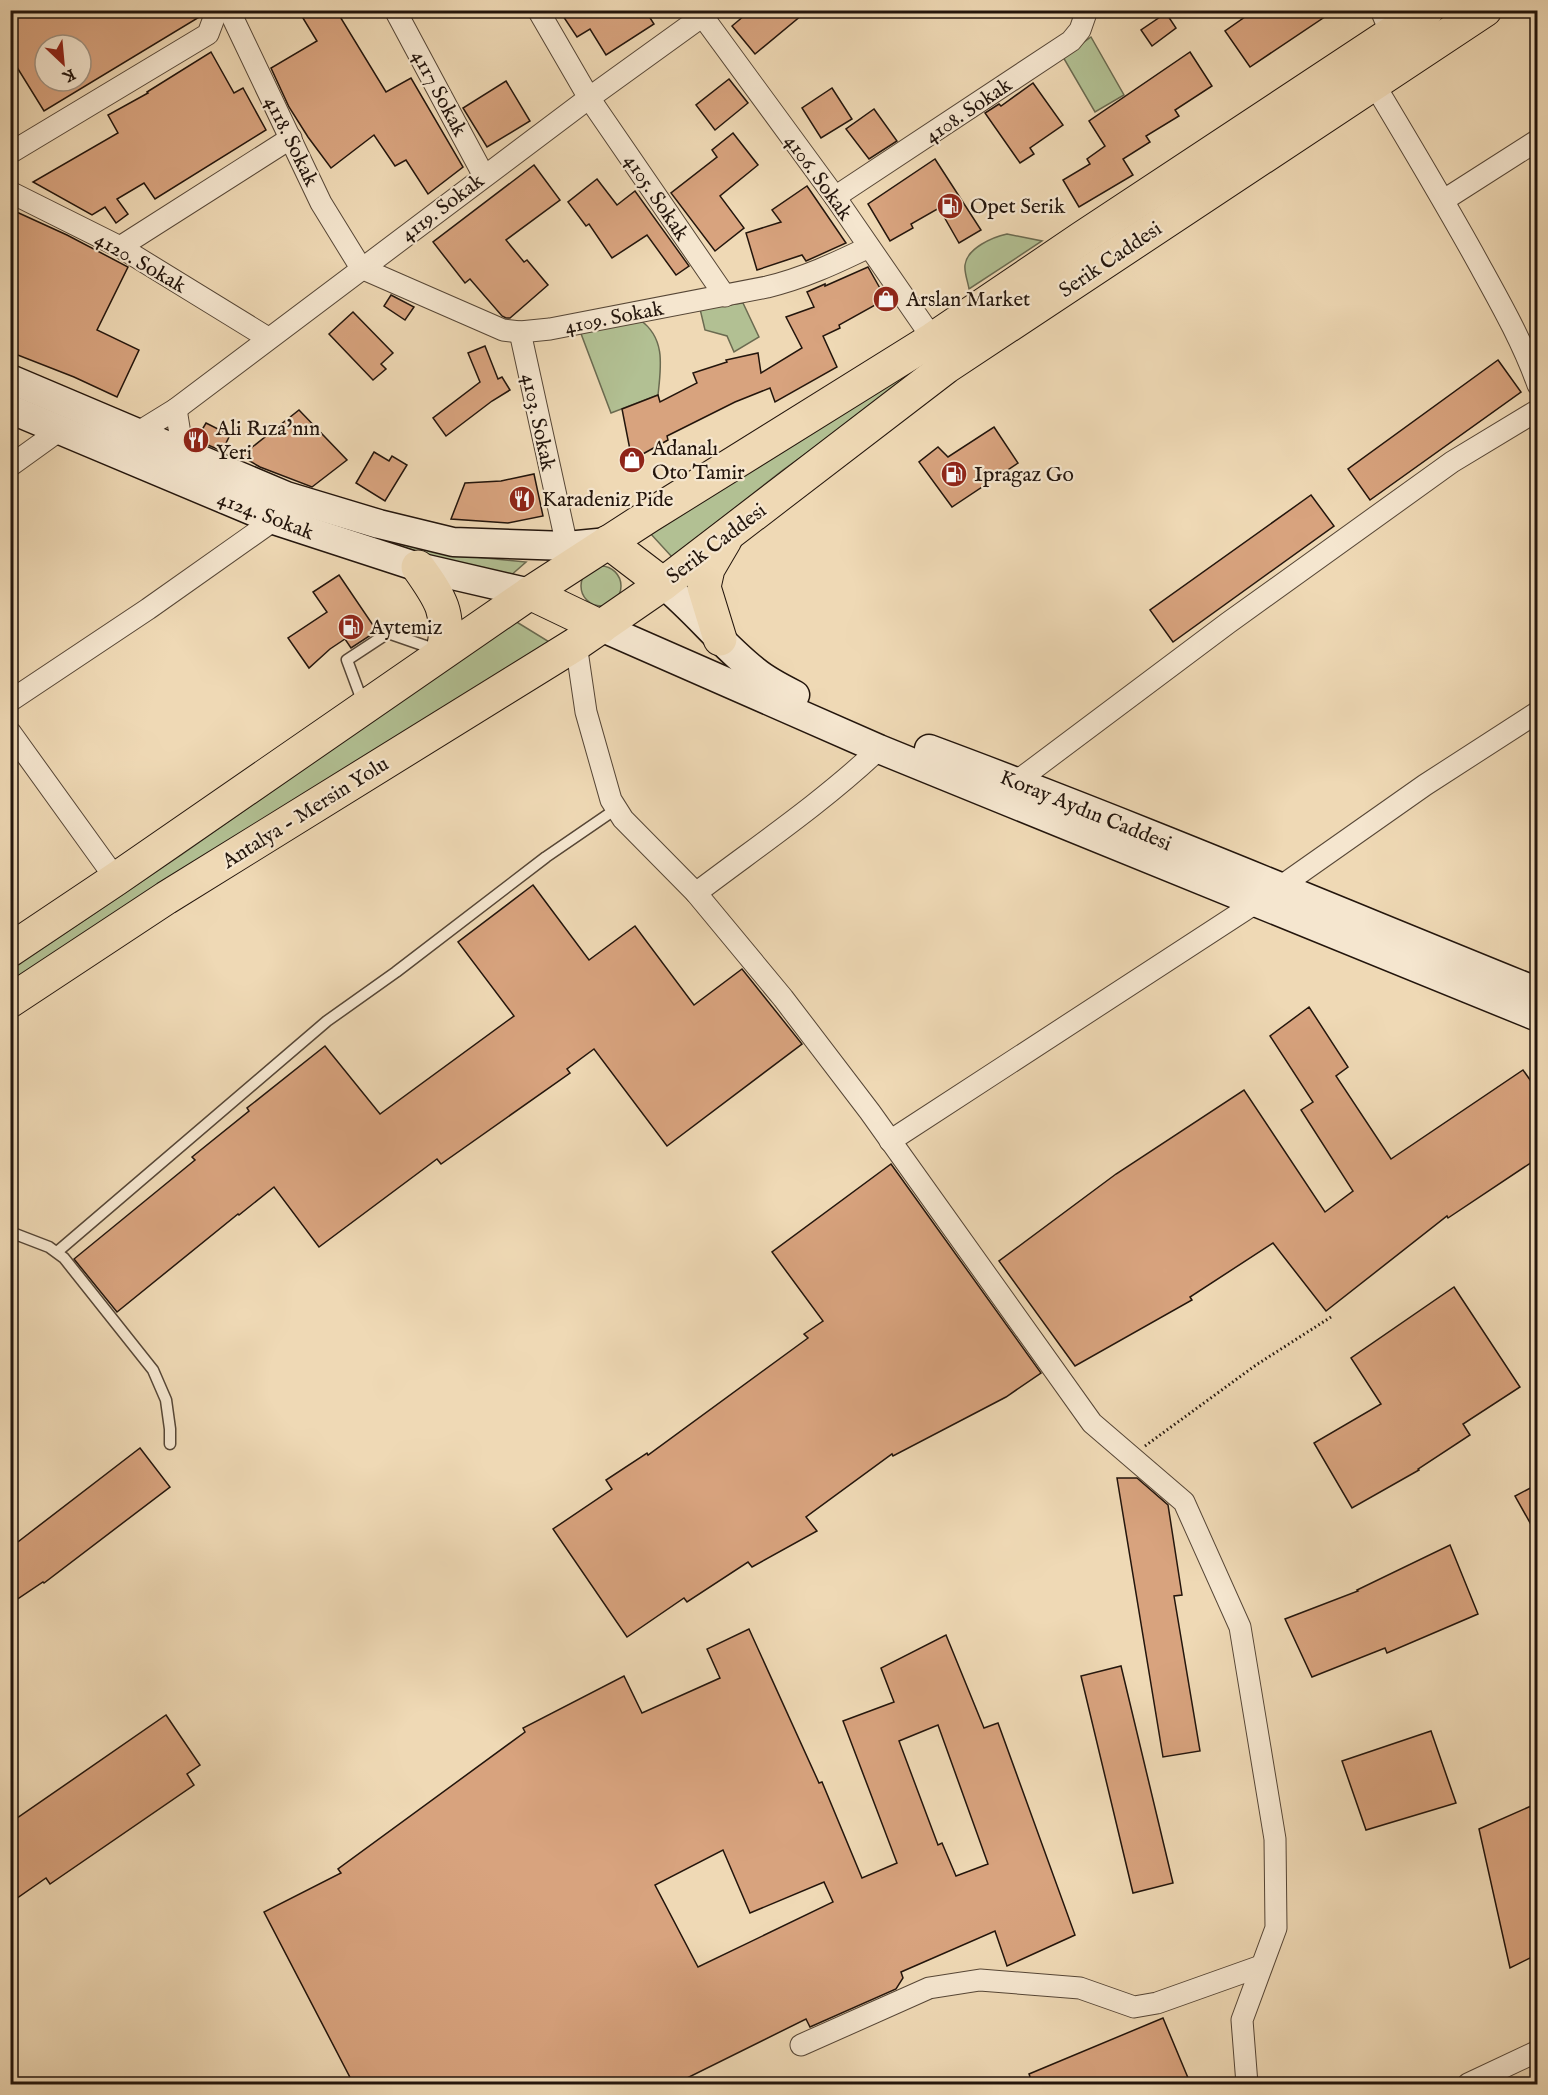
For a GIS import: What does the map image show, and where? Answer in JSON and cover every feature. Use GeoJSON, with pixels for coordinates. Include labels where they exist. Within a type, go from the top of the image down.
{"type":"FeatureCollection","features":[{"type":"Feature","properties":{"kind":"highway","name":"Serik Caddesi"},"geometry":{"type":"LineString","coordinates":[[530,593],[933,339],[1082,238],[1386,22],[1427,10]]}},
{"type":"Feature","properties":{"kind":"highway","name":"Serik Caddesi"},"geometry":{"type":"LineString","coordinates":[[588,636],[663,584],[946,367],[1485,10]]}},
{"type":"Feature","properties":{"kind":"highway"},"geometry":{"type":"LineString","coordinates":[[720,639],[705,587],[708,569],[729,533]]}},
{"type":"Feature","properties":{"kind":"highway"},"geometry":{"type":"LineString","coordinates":[[608,542],[663,584]]}},
{"type":"Feature","properties":{"kind":"highway"},"geometry":{"type":"LineString","coordinates":[[418,567],[432,586],[444,613],[447,625],[443,652]]}},
{"type":"Feature","properties":{"kind":"highway"},"geometry":{"type":"LineString","coordinates":[[10,950],[530,593],[588,636]]}},
{"type":"Feature","properties":{"kind":"highway","name":"Antalya - Mersin Yolu"},"geometry":{"type":"LineString","coordinates":[[10,1001],[166,898],[588,636]]}},
{"type":"Feature","properties":{"kind":"main road"},"geometry":{"type":"LineString","coordinates":[[10,379],[286,495],[379,524],[453,542],[567,546],[608,542]]}},
{"type":"Feature","properties":{"kind":"main road","name":"4124. Sokak"},"geometry":{"type":"LineString","coordinates":[[10,409],[274,520],[418,567],[530,593]]}},
{"type":"Feature","properties":{"kind":"main road","name":"Koray Aydın Caddesi"},"geometry":{"type":"LineString","coordinates":[[663,584],[685,602],[756,672],[796,695],[851,720],[1016,782],[1538,992]]}},
{"type":"Feature","properties":{"kind":"main road"},"geometry":{"type":"LineString","coordinates":[[588,636],[879,749],[1538,1017]]}},
{"type":"Feature","properties":{"kind":"street"},"geometry":{"type":"LineString","coordinates":[[10,153],[208,34],[217,10]]}},
{"type":"Feature","properties":{"kind":"street","name":"4118. Sokak"},"geometry":{"type":"LineString","coordinates":[[229,10],[321,203],[361,268]]}},
{"type":"Feature","properties":{"kind":"street","name":"4117 Sokak"},"geometry":{"type":"LineString","coordinates":[[395,10],[484,176]]}},
{"type":"Feature","properties":{"kind":"street","name":"4105. Sokak"},"geometry":{"type":"LineString","coordinates":[[537,10],[589,98],[725,296]]}},
{"type":"Feature","properties":{"kind":"street","name":"4108. Sokak"},"geometry":{"type":"LineString","coordinates":[[835,197],[1063,47],[1080,30],[1088,10]]}},
{"type":"Feature","properties":{"kind":"street","name":"4119. Sokak"},"geometry":{"type":"LineString","coordinates":[[137,433],[176,409],[361,268],[704,13]]}},
{"type":"Feature","properties":{"kind":"street","name":"4106. Sokak"},"geometry":{"type":"LineString","coordinates":[[704,13],[933,339]]}},
{"type":"Feature","properties":{"kind":"street"},"geometry":{"type":"LineString","coordinates":[[1374,84],[1444,200],[1502,305],[1538,385]]}},
{"type":"Feature","properties":{"kind":"street"},"geometry":{"type":"LineString","coordinates":[[120,247],[291,138]]}},
{"type":"Feature","properties":{"kind":"street"},"geometry":{"type":"LineString","coordinates":[[1444,200],[1538,140]]}},
{"type":"Feature","properties":{"kind":"street","name":"4120. Sokak"},"geometry":{"type":"LineString","coordinates":[[10,192],[120,247],[268,338]]}},
{"type":"Feature","properties":{"kind":"street","name":"4109. Sokak"},"geometry":{"type":"LineString","coordinates":[[361,268],[484,323],[503,330],[520,332],[550,329],[725,296],[795,280],[829,267],[869,247]]}},
{"type":"Feature","properties":{"kind":"street","name":"4103. Sokak"},"geometry":{"type":"LineString","coordinates":[[520,332],[567,546]]}},
{"type":"Feature","properties":{"kind":"street"},"geometry":{"type":"LineString","coordinates":[[176,409],[183,453]]}},
{"type":"Feature","properties":{"kind":"street"},"geometry":{"type":"LineString","coordinates":[[1016,782],[1228,623],[1452,462],[1538,410]]}},
{"type":"Feature","properties":{"kind":"street"},"geometry":{"type":"LineString","coordinates":[[10,466],[60,430]]}},
{"type":"Feature","properties":{"kind":"street"},"geometry":{"type":"LineString","coordinates":[[10,701],[148,609],[274,520]]}},
{"type":"Feature","properties":{"kind":"street"},"geometry":{"type":"LineString","coordinates":[[588,636],[586,712],[611,800],[616,809],[623,819],[696,893],[783,998],[890,1141],[1092,1423],[1184,1502],[1240,1627],[1275,1839],[1276,1928],[1242,2020],[1247,2085]]}},
{"type":"Feature","properties":{"kind":"street"},"geometry":{"type":"LineString","coordinates":[[890,1141],[1280,887],[1425,785],[1538,712]]}},
{"type":"Feature","properties":{"kind":"street"},"geometry":{"type":"LineString","coordinates":[[10,732],[116,879]]}},
{"type":"Feature","properties":{"kind":"street"},"geometry":{"type":"LineString","coordinates":[[696,893],[822,797],[879,749]]}},
{"type":"Feature","properties":{"kind":"street"},"geometry":{"type":"LineString","coordinates":[[801,2045],[929,1988],[980,1980],[1080,1988],[1134,2007],[1156,2003],[1262,1966]]}},
{"type":"Feature","properties":{"kind":"street"},"geometry":{"type":"LineString","coordinates":[[1468,2085],[1538,2051]]}},
{"type":"Feature","properties":{"kind":"lane"},"geometry":{"type":"LineString","coordinates":[[364,707],[347,660],[388,633],[443,652]]}},
{"type":"Feature","properties":{"kind":"lane"},"geometry":{"type":"LineString","coordinates":[[57,1252],[327,1021],[396,972],[546,857],[616,809]]}},
{"type":"Feature","properties":{"kind":"lane"},"geometry":{"type":"LineString","coordinates":[[10,1232],[57,1252],[153,1370],[166,1400],[170,1444]]}},
{"type":"Feature","properties":{"kind":"path"},"geometry":{"type":"LineString","coordinates":[[1131,1456],[1256,1365],[1331,1317]]}},
{"type":"Feature","properties":{"kind":"green space"},"geometry":{"type":"Polygon","coordinates":[[[1091,37],[1124,95],[1095,112],[1063,57],[1091,37]]]}},
{"type":"Feature","properties":{"kind":"green space"},"geometry":{"type":"Polygon","coordinates":[[[1007,234],[1042,241],[969,289],[965,268],[970,253],[988,241],[1007,234]]]}},
{"type":"Feature","properties":{"kind":"green space"},"geometry":{"type":"Polygon","coordinates":[[[743,303],[759,337],[734,352],[727,336],[705,330],[700,309],[743,303]]]}},
{"type":"Feature","properties":{"kind":"green space"},"geometry":{"type":"Polygon","coordinates":[[[640,320],[654,335],[658,344],[660,364],[658,395],[611,413],[580,331],[640,320]]]}},
{"type":"Feature","properties":{"kind":"green space"},"geometry":{"type":"Polygon","coordinates":[[[961,342],[783,470],[672,557],[649,532],[769,454],[961,342]]]}},
{"type":"Feature","properties":{"kind":"green space"},"geometry":{"type":"Polygon","coordinates":[[[400,543],[446,554],[526,562],[509,577],[400,548],[400,543]]]}},
{"type":"Feature","properties":{"kind":"green space"},"geometry":{"type":"Polygon","coordinates":[[[601,566],[609,567],[615,572],[620,578],[620,594],[615,600],[609,605],[601,606],[593,605],[587,600],[582,594],[581,586],[582,578],[587,572],[593,567],[601,566]]]}},
{"type":"Feature","properties":{"kind":"green space"},"geometry":{"type":"Polygon","coordinates":[[[515,621],[551,643],[11,984],[11,970],[181,855],[515,621]]]}},
{"type":"Feature","properties":{"kind":"building"},"geometry":{"type":"Polygon","coordinates":[[[22,10],[203,10],[201,16],[93,81],[93,33],[33,33],[33,93],[74,93],[44,111],[10,56],[10,18],[22,10]]]}},
{"type":"Feature","properties":{"kind":"building"},"geometry":{"type":"Polygon","coordinates":[[[298,10],[336,10],[386,92],[411,78],[463,167],[428,194],[406,160],[395,166],[374,135],[331,168],[289,107],[271,68],[317,41],[298,10]]]}},
{"type":"Feature","properties":{"kind":"building"},"geometry":{"type":"Polygon","coordinates":[[[559,10],[645,10],[654,24],[606,55],[590,29],[577,37],[559,10]]]}},
{"type":"Feature","properties":{"kind":"building"},"geometry":{"type":"Polygon","coordinates":[[[751,10],[808,10],[755,54],[732,26],[751,10]]]}},
{"type":"Feature","properties":{"kind":"building"},"geometry":{"type":"Polygon","coordinates":[[[1255,10],[1335,10],[1250,67],[1225,31],[1255,10]]]}},
{"type":"Feature","properties":{"kind":"building"},"geometry":{"type":"Polygon","coordinates":[[[1166,13],[1176,28],[1152,46],[1141,30],[1166,13]]]}},
{"type":"Feature","properties":{"kind":"building"},"geometry":{"type":"Polygon","coordinates":[[[211,52],[234,93],[243,88],[266,130],[155,199],[144,183],[117,199],[128,214],[116,223],[105,207],[92,215],[33,182],[118,133],[108,115],[148,93],[211,52]]]}},
{"type":"Feature","properties":{"kind":"building"},"geometry":{"type":"Polygon","coordinates":[[[1190,52],[1212,86],[1175,110],[1179,116],[1146,136],[1150,142],[1123,159],[1133,175],[1079,207],[1063,180],[1090,164],[1087,159],[1105,146],[1089,121],[1190,52]]]}},
{"type":"Feature","properties":{"kind":"building"},"geometry":{"type":"Polygon","coordinates":[[[729,79],[748,103],[715,130],[696,105],[729,79]]]}},
{"type":"Feature","properties":{"kind":"building"},"geometry":{"type":"Polygon","coordinates":[[[506,81],[530,121],[487,147],[463,108],[506,81]]]}},
{"type":"Feature","properties":{"kind":"building"},"geometry":{"type":"Polygon","coordinates":[[[1033,83],[1063,125],[1030,148],[1034,154],[1020,163],[985,113],[999,104],[1001,106],[1033,83]]]}},
{"type":"Feature","properties":{"kind":"building"},"geometry":{"type":"Polygon","coordinates":[[[832,88],[852,119],[821,138],[802,108],[832,88]]]}},
{"type":"Feature","properties":{"kind":"building"},"geometry":{"type":"Polygon","coordinates":[[[874,109],[897,141],[869,159],[846,129],[874,109]]]}},
{"type":"Feature","properties":{"kind":"building"},"geometry":{"type":"Polygon","coordinates":[[[733,133],[758,165],[720,196],[744,228],[715,251],[671,193],[717,157],[712,150],[733,133]]]}},
{"type":"Feature","properties":{"kind":"building"},"geometry":{"type":"Polygon","coordinates":[[[935,159],[981,230],[959,243],[939,208],[911,224],[913,228],[890,241],[868,204],[935,159]]]}},
{"type":"Feature","properties":{"kind":"building"},"geometry":{"type":"Polygon","coordinates":[[[534,165],[560,200],[506,240],[524,262],[527,260],[548,285],[510,318],[506,318],[470,279],[465,283],[433,242],[534,165]]]}},
{"type":"Feature","properties":{"kind":"building"},"geometry":{"type":"Polygon","coordinates":[[[597,179],[617,205],[635,191],[689,266],[676,275],[647,235],[612,258],[589,224],[586,226],[568,202],[597,179]]]}},
{"type":"Feature","properties":{"kind":"building"},"geometry":{"type":"Polygon","coordinates":[[[807,186],[846,243],[806,261],[802,255],[757,270],[746,233],[781,222],[772,210],[807,186]]]}},
{"type":"Feature","properties":{"kind":"building"},"geometry":{"type":"Polygon","coordinates":[[[10,209],[67,235],[128,267],[97,330],[139,350],[117,397],[10,352],[10,209]]]}},
{"type":"Feature","properties":{"kind":"building"},"geometry":{"type":"Polygon","coordinates":[[[868,267],[886,299],[823,336],[837,367],[775,402],[770,388],[735,402],[667,436],[668,440],[632,460],[622,409],[658,395],[660,402],[697,383],[693,373],[727,362],[726,360],[758,353],[761,373],[802,348],[786,317],[814,307],[807,292],[868,267]]]}},
{"type":"Feature","properties":{"kind":"building"},"geometry":{"type":"Polygon","coordinates":[[[391,295],[414,307],[405,320],[384,306],[391,295]]]}},
{"type":"Feature","properties":{"kind":"building"},"geometry":{"type":"Polygon","coordinates":[[[353,312],[393,353],[381,364],[386,369],[373,380],[329,334],[353,312]]]}},
{"type":"Feature","properties":{"kind":"building"},"geometry":{"type":"Polygon","coordinates":[[[485,346],[498,379],[502,377],[510,390],[446,436],[433,418],[480,382],[468,353],[485,346]]]}},
{"type":"Feature","properties":{"kind":"building"},"geometry":{"type":"Polygon","coordinates":[[[1498,360],[1521,392],[1370,500],[1348,469],[1498,360]]]}},
{"type":"Feature","properties":{"kind":"building"},"geometry":{"type":"Polygon","coordinates":[[[299,410],[347,460],[312,487],[260,467],[241,456],[299,410]]]}},
{"type":"Feature","properties":{"kind":"building"},"geometry":{"type":"Polygon","coordinates":[[[206,423],[230,435],[222,451],[196,440],[206,423]]]}},
{"type":"Feature","properties":{"kind":"building"},"geometry":{"type":"Polygon","coordinates":[[[994,427],[1018,463],[952,507],[919,462],[938,447],[948,457],[994,427]]]}},
{"type":"Feature","properties":{"kind":"building"},"geometry":{"type":"Polygon","coordinates":[[[374,452],[389,461],[392,456],[407,465],[385,501],[356,483],[374,452]]]}},
{"type":"Feature","properties":{"kind":"building"},"geometry":{"type":"Polygon","coordinates":[[[534,474],[543,516],[508,523],[451,519],[465,483],[501,481],[534,474]]]}},
{"type":"Feature","properties":{"kind":"building"},"geometry":{"type":"Polygon","coordinates":[[[1311,495],[1334,526],[1173,642],[1150,610],[1311,495]]]}},
{"type":"Feature","properties":{"kind":"building"},"geometry":{"type":"Polygon","coordinates":[[[339,575],[377,631],[351,648],[345,639],[309,668],[288,638],[327,612],[313,592],[339,575]]]}},
{"type":"Feature","properties":{"kind":"building"},"geometry":{"type":"Polygon","coordinates":[[[533,885],[589,960],[635,926],[694,1005],[742,969],[802,1044],[667,1146],[594,1049],[567,1069],[570,1073],[441,1164],[437,1159],[319,1247],[274,1187],[117,1312],[74,1259],[195,1160],[192,1157],[249,1111],[247,1108],[325,1046],[380,1114],[514,1016],[458,942],[533,885]]]}},
{"type":"Feature","properties":{"kind":"building"},"geometry":{"type":"Polygon","coordinates":[[[1309,1007],[1348,1067],[1336,1076],[1391,1159],[1523,1070],[1538,1091],[1538,1158],[1448,1218],[1447,1216],[1326,1311],[1273,1243],[1190,1297],[1192,1300],[1075,1366],[999,1261],[1116,1174],[1244,1090],[1325,1212],[1353,1191],[1301,1110],[1313,1102],[1270,1036],[1309,1007]]]}},
{"type":"Feature","properties":{"kind":"building"},"geometry":{"type":"Polygon","coordinates":[[[891,1164],[1041,1373],[1006,1397],[893,1456],[892,1454],[806,1517],[817,1531],[752,1567],[748,1562],[687,1602],[684,1598],[627,1637],[553,1529],[612,1489],[606,1480],[647,1453],[648,1455],[808,1338],[804,1334],[823,1321],[772,1252],[891,1164]]]}},
{"type":"Feature","properties":{"kind":"building"},"geometry":{"type":"Polygon","coordinates":[[[1454,1287],[1520,1387],[1463,1424],[1470,1435],[1419,1470],[1352,1508],[1314,1443],[1381,1404],[1351,1358],[1454,1287]]]}},
{"type":"Feature","properties":{"kind":"building"},"geometry":{"type":"Polygon","coordinates":[[[140,1448],[170,1487],[44,1583],[10,1604],[10,1548],[140,1448]]]}},
{"type":"Feature","properties":{"kind":"building"},"geometry":{"type":"Polygon","coordinates":[[[1117,1478],[1137,1478],[1168,1505],[1182,1595],[1174,1596],[1200,1751],[1163,1757],[1117,1478]]]}},
{"type":"Feature","properties":{"kind":"building"},"geometry":{"type":"Polygon","coordinates":[[[1538,1484],[1538,1537],[1515,1496],[1538,1484]]]}},
{"type":"Feature","properties":{"kind":"building"},"geometry":{"type":"Polygon","coordinates":[[[1450,1545],[1478,1614],[1387,1653],[1385,1648],[1312,1677],[1285,1619],[1358,1591],[1450,1545]]]}},
{"type":"Feature","properties":{"kind":"building"},"geometry":{"type":"Polygon","coordinates":[[[749,1629],[819,1783],[822,1782],[862,1878],[897,1863],[843,1721],[894,1702],[881,1668],[946,1635],[984,1728],[998,1723],[1075,1935],[1007,1966],[995,1931],[901,1972],[903,1978],[896,1989],[810,2027],[806,2019],[673,2085],[354,2085],[264,1912],[341,1873],[338,1869],[525,1732],[523,1728],[624,1676],[642,1713],[720,1678],[707,1649],[749,1629]],[[938,1725],[899,1741],[938,1845],[942,1843],[956,1876],[988,1864],[938,1725]],[[723,1850],[655,1885],[698,1967],[833,1902],[824,1882],[750,1913],[723,1850]]]}},
{"type":"Feature","properties":{"kind":"building"},"geometry":{"type":"Polygon","coordinates":[[[1121,1666],[1173,1883],[1133,1893],[1081,1676],[1121,1666]]]}},
{"type":"Feature","properties":{"kind":"building"},"geometry":{"type":"Polygon","coordinates":[[[166,1715],[200,1765],[187,1774],[194,1785],[50,1884],[46,1878],[10,1903],[10,1823],[166,1715]]]}},
{"type":"Feature","properties":{"kind":"building"},"geometry":{"type":"Polygon","coordinates":[[[1431,1731],[1456,1803],[1366,1830],[1342,1761],[1431,1731]]]}},
{"type":"Feature","properties":{"kind":"building"},"geometry":{"type":"Polygon","coordinates":[[[1538,1803],[1538,1954],[1510,1968],[1479,1829],[1538,1803]]]}},
{"type":"Feature","properties":{"kind":"building"},"geometry":{"type":"Polygon","coordinates":[[[1163,2018],[1191,2085],[1033,2085],[1029,2074],[1163,2018]]]}},
{"type":"Feature","properties":{"kind":"place","name":"Opet Serik"},"geometry":{"type":"Point","coordinates":[950,206]}},
{"type":"Feature","properties":{"kind":"place","name":"Arslan Market"},"geometry":{"type":"Point","coordinates":[886,299]}},
{"type":"Feature","properties":{"kind":"place","name":"Ali Rıza'nın Yeri"},"geometry":{"type":"Point","coordinates":[196,440]}},
{"type":"Feature","properties":{"kind":"place","name":"Adanalı Oto Tamir"},"geometry":{"type":"Point","coordinates":[632,460]}},
{"type":"Feature","properties":{"kind":"place","name":"Ipragaz Go"},"geometry":{"type":"Point","coordinates":[954,474]}},
{"type":"Feature","properties":{"kind":"place","name":"Karadeniz Pide"},"geometry":{"type":"Point","coordinates":[522,499]}},
{"type":"Feature","properties":{"kind":"place","name":"Aytemiz"},"geometry":{"type":"Point","coordinates":[351,627]}}]}
